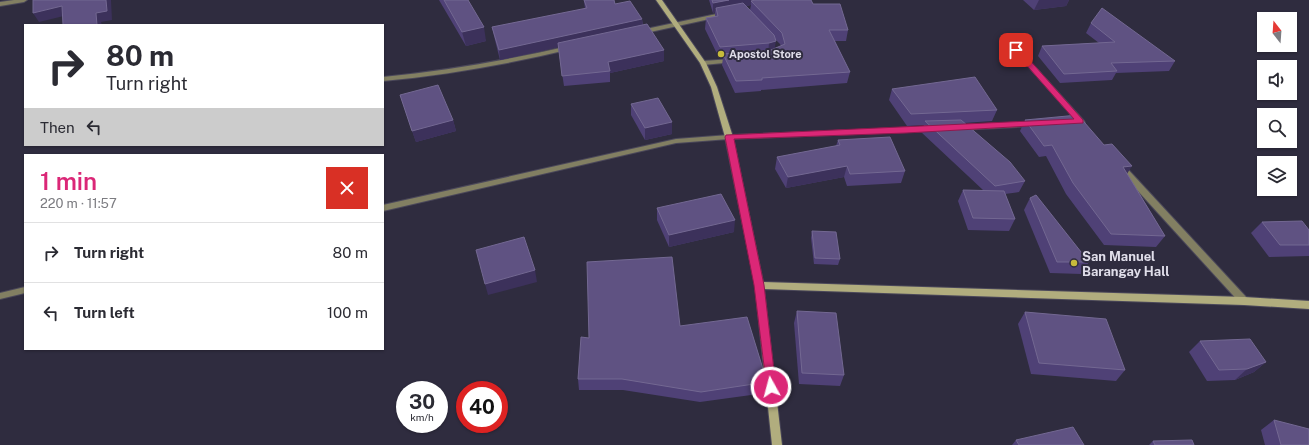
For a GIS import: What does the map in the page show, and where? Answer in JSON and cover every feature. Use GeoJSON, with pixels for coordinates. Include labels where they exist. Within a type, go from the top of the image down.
{"type":"FeatureCollection","features":[{"type":"Feature","properties":{"kind":"street"},"geometry":{"type":"LineString","coordinates":[[0,4],[24,0]]}},
{"type":"Feature","properties":{"kind":"street"},"geometry":{"type":"LineString","coordinates":[[660,0],[703,63],[714,87],[729,137],[759,285],[777,445]]}},
{"type":"Feature","properties":{"kind":"street"},"geometry":{"type":"LineString","coordinates":[[637,32],[736,11]]}},
{"type":"Feature","properties":{"kind":"street"},"geometry":{"type":"LineString","coordinates":[[1006,38],[1079,124]]}},
{"type":"Feature","properties":{"kind":"street"},"geometry":{"type":"LineString","coordinates":[[384,79],[412,77],[492,65],[578,46]]}},
{"type":"Feature","properties":{"kind":"street"},"geometry":{"type":"LineString","coordinates":[[703,63],[739,60]]}},
{"type":"Feature","properties":{"kind":"street"},"geometry":{"type":"LineString","coordinates":[[954,128],[1040,124]]}},
{"type":"Feature","properties":{"kind":"street"},"geometry":{"type":"LineString","coordinates":[[384,208],[650,146],[683,141],[729,137],[938,129]]}},
{"type":"Feature","properties":{"kind":"street"},"geometry":{"type":"LineString","coordinates":[[1117,162],[1244,301]]}},
{"type":"Feature","properties":{"kind":"street"},"geometry":{"type":"LineString","coordinates":[[759,285],[1244,301],[1309,305]]}},
{"type":"Feature","properties":{"kind":"street"},"geometry":{"type":"LineString","coordinates":[[0,296],[24,290]]}},
{"type":"Feature","properties":{"kind":"building"},"geometry":{"type":"Polygon","coordinates":[[[33,0],[106,0],[107,11],[96,13],[97,24],[63,24],[62,6],[33,13],[33,0]]]}},
{"type":"Feature","properties":{"kind":"building"},"geometry":{"type":"Polygon","coordinates":[[[444,0],[468,0],[484,27],[462,32],[444,0]]]}},
{"type":"Feature","properties":{"kind":"building"},"geometry":{"type":"Polygon","coordinates":[[[584,0],[614,0],[615,4],[630,1],[642,19],[499,50],[492,27],[587,8],[584,0]]]}},
{"type":"Feature","properties":{"kind":"building"},"geometry":{"type":"Polygon","coordinates":[[[712,0],[729,0],[713,3],[712,0]]]}},
{"type":"Feature","properties":{"kind":"building"},"geometry":{"type":"Polygon","coordinates":[[[811,0],[813,4],[840,4],[848,30],[829,30],[850,72],[736,81],[723,54],[771,50],[785,44],[782,33],[751,1],[811,0]]]}},
{"type":"Feature","properties":{"kind":"building"},"geometry":{"type":"Polygon","coordinates":[[[743,3],[774,35],[776,41],[769,43],[720,47],[706,18],[718,16],[716,8],[743,3]]]}},
{"type":"Feature","properties":{"kind":"building"},"geometry":{"type":"Polygon","coordinates":[[[1102,8],[1175,61],[1111,63],[1117,71],[1064,74],[1042,46],[1115,42],[1091,23],[1102,8]]]}},
{"type":"Feature","properties":{"kind":"building"},"geometry":{"type":"Polygon","coordinates":[[[647,24],[664,50],[608,62],[610,71],[562,76],[558,43],[647,24]]]}},
{"type":"Feature","properties":{"kind":"building"},"geometry":{"type":"Polygon","coordinates":[[[975,77],[997,110],[911,114],[892,89],[975,77]]]}},
{"type":"Feature","properties":{"kind":"building"},"geometry":{"type":"Polygon","coordinates":[[[438,85],[453,120],[412,131],[400,95],[438,85]]]}},
{"type":"Feature","properties":{"kind":"building"},"geometry":{"type":"Polygon","coordinates":[[[658,98],[672,122],[645,128],[631,104],[658,98]]]}},
{"type":"Feature","properties":{"kind":"building"},"geometry":{"type":"Polygon","coordinates":[[[1078,115],[1104,145],[1112,144],[1132,166],[1123,167],[1165,236],[1111,234],[1073,183],[1052,145],[1044,146],[1025,120],[1078,115]]]}},
{"type":"Feature","properties":{"kind":"building"},"geometry":{"type":"Polygon","coordinates":[[[961,120],[1010,162],[1025,181],[995,186],[925,121],[961,120]]]}},
{"type":"Feature","properties":{"kind":"building"},"geometry":{"type":"Polygon","coordinates":[[[890,137],[905,171],[850,174],[847,166],[788,177],[777,157],[840,145],[838,140],[890,137]]]}},
{"type":"Feature","properties":{"kind":"building"},"geometry":{"type":"Polygon","coordinates":[[[963,190],[1004,191],[1015,219],[973,218],[963,190]]]}},
{"type":"Feature","properties":{"kind":"building"},"geometry":{"type":"Polygon","coordinates":[[[721,194],[735,220],[669,235],[657,208],[721,194]]]}},
{"type":"Feature","properties":{"kind":"building"},"geometry":{"type":"Polygon","coordinates":[[[1036,195],[1089,262],[1057,262],[1030,198],[1036,195]]]}},
{"type":"Feature","properties":{"kind":"building"},"geometry":{"type":"Polygon","coordinates":[[[1302,221],[1309,230],[1309,245],[1280,245],[1262,222],[1302,221]]]}},
{"type":"Feature","properties":{"kind":"building"},"geometry":{"type":"Polygon","coordinates":[[[812,231],[836,232],[840,259],[815,258],[812,231]]]}},
{"type":"Feature","properties":{"kind":"building"},"geometry":{"type":"Polygon","coordinates":[[[524,237],[535,270],[485,284],[476,250],[524,237]]]}},
{"type":"Feature","properties":{"kind":"building"},"geometry":{"type":"Polygon","coordinates":[[[672,257],[680,326],[747,317],[767,382],[701,392],[622,379],[578,379],[581,337],[589,338],[587,262],[672,257]]]}},
{"type":"Feature","properties":{"kind":"building"},"geometry":{"type":"Polygon","coordinates":[[[797,311],[836,313],[844,375],[802,373],[797,311]]]}},
{"type":"Feature","properties":{"kind":"building"},"geometry":{"type":"Polygon","coordinates":[[[1025,312],[1106,319],[1125,370],[1039,363],[1025,312]]]}},
{"type":"Feature","properties":{"kind":"building"},"geometry":{"type":"Polygon","coordinates":[[[1250,339],[1266,362],[1247,369],[1219,370],[1200,341],[1250,339]]]}},
{"type":"Feature","properties":{"kind":"building"},"geometry":{"type":"Polygon","coordinates":[[[1274,420],[1309,429],[1309,445],[1281,445],[1274,420]]]}},
{"type":"Feature","properties":{"kind":"building"},"geometry":{"type":"Polygon","coordinates":[[[1073,427],[1084,445],[1019,445],[1016,440],[1073,427]]]}},
{"type":"Feature","properties":{"kind":"building"},"geometry":{"type":"Polygon","coordinates":[[[1192,440],[1194,445],[1155,445],[1153,441],[1192,440]]]}},
{"type":"Feature","properties":{"kind":"place","name":"Apostol Store"},"geometry":{"type":"Point","coordinates":[721,54]}},
{"type":"Feature","properties":{"kind":"place","name":"San Manuel Barangay Hall"},"geometry":{"type":"Point","coordinates":[1074,263]}},
{"type":"Feature","properties":{"kind":"route"},"geometry":{"type":"LineString","coordinates":[[771,387],[759,285],[729,137],[1080,122],[1016,50]]}}]}
